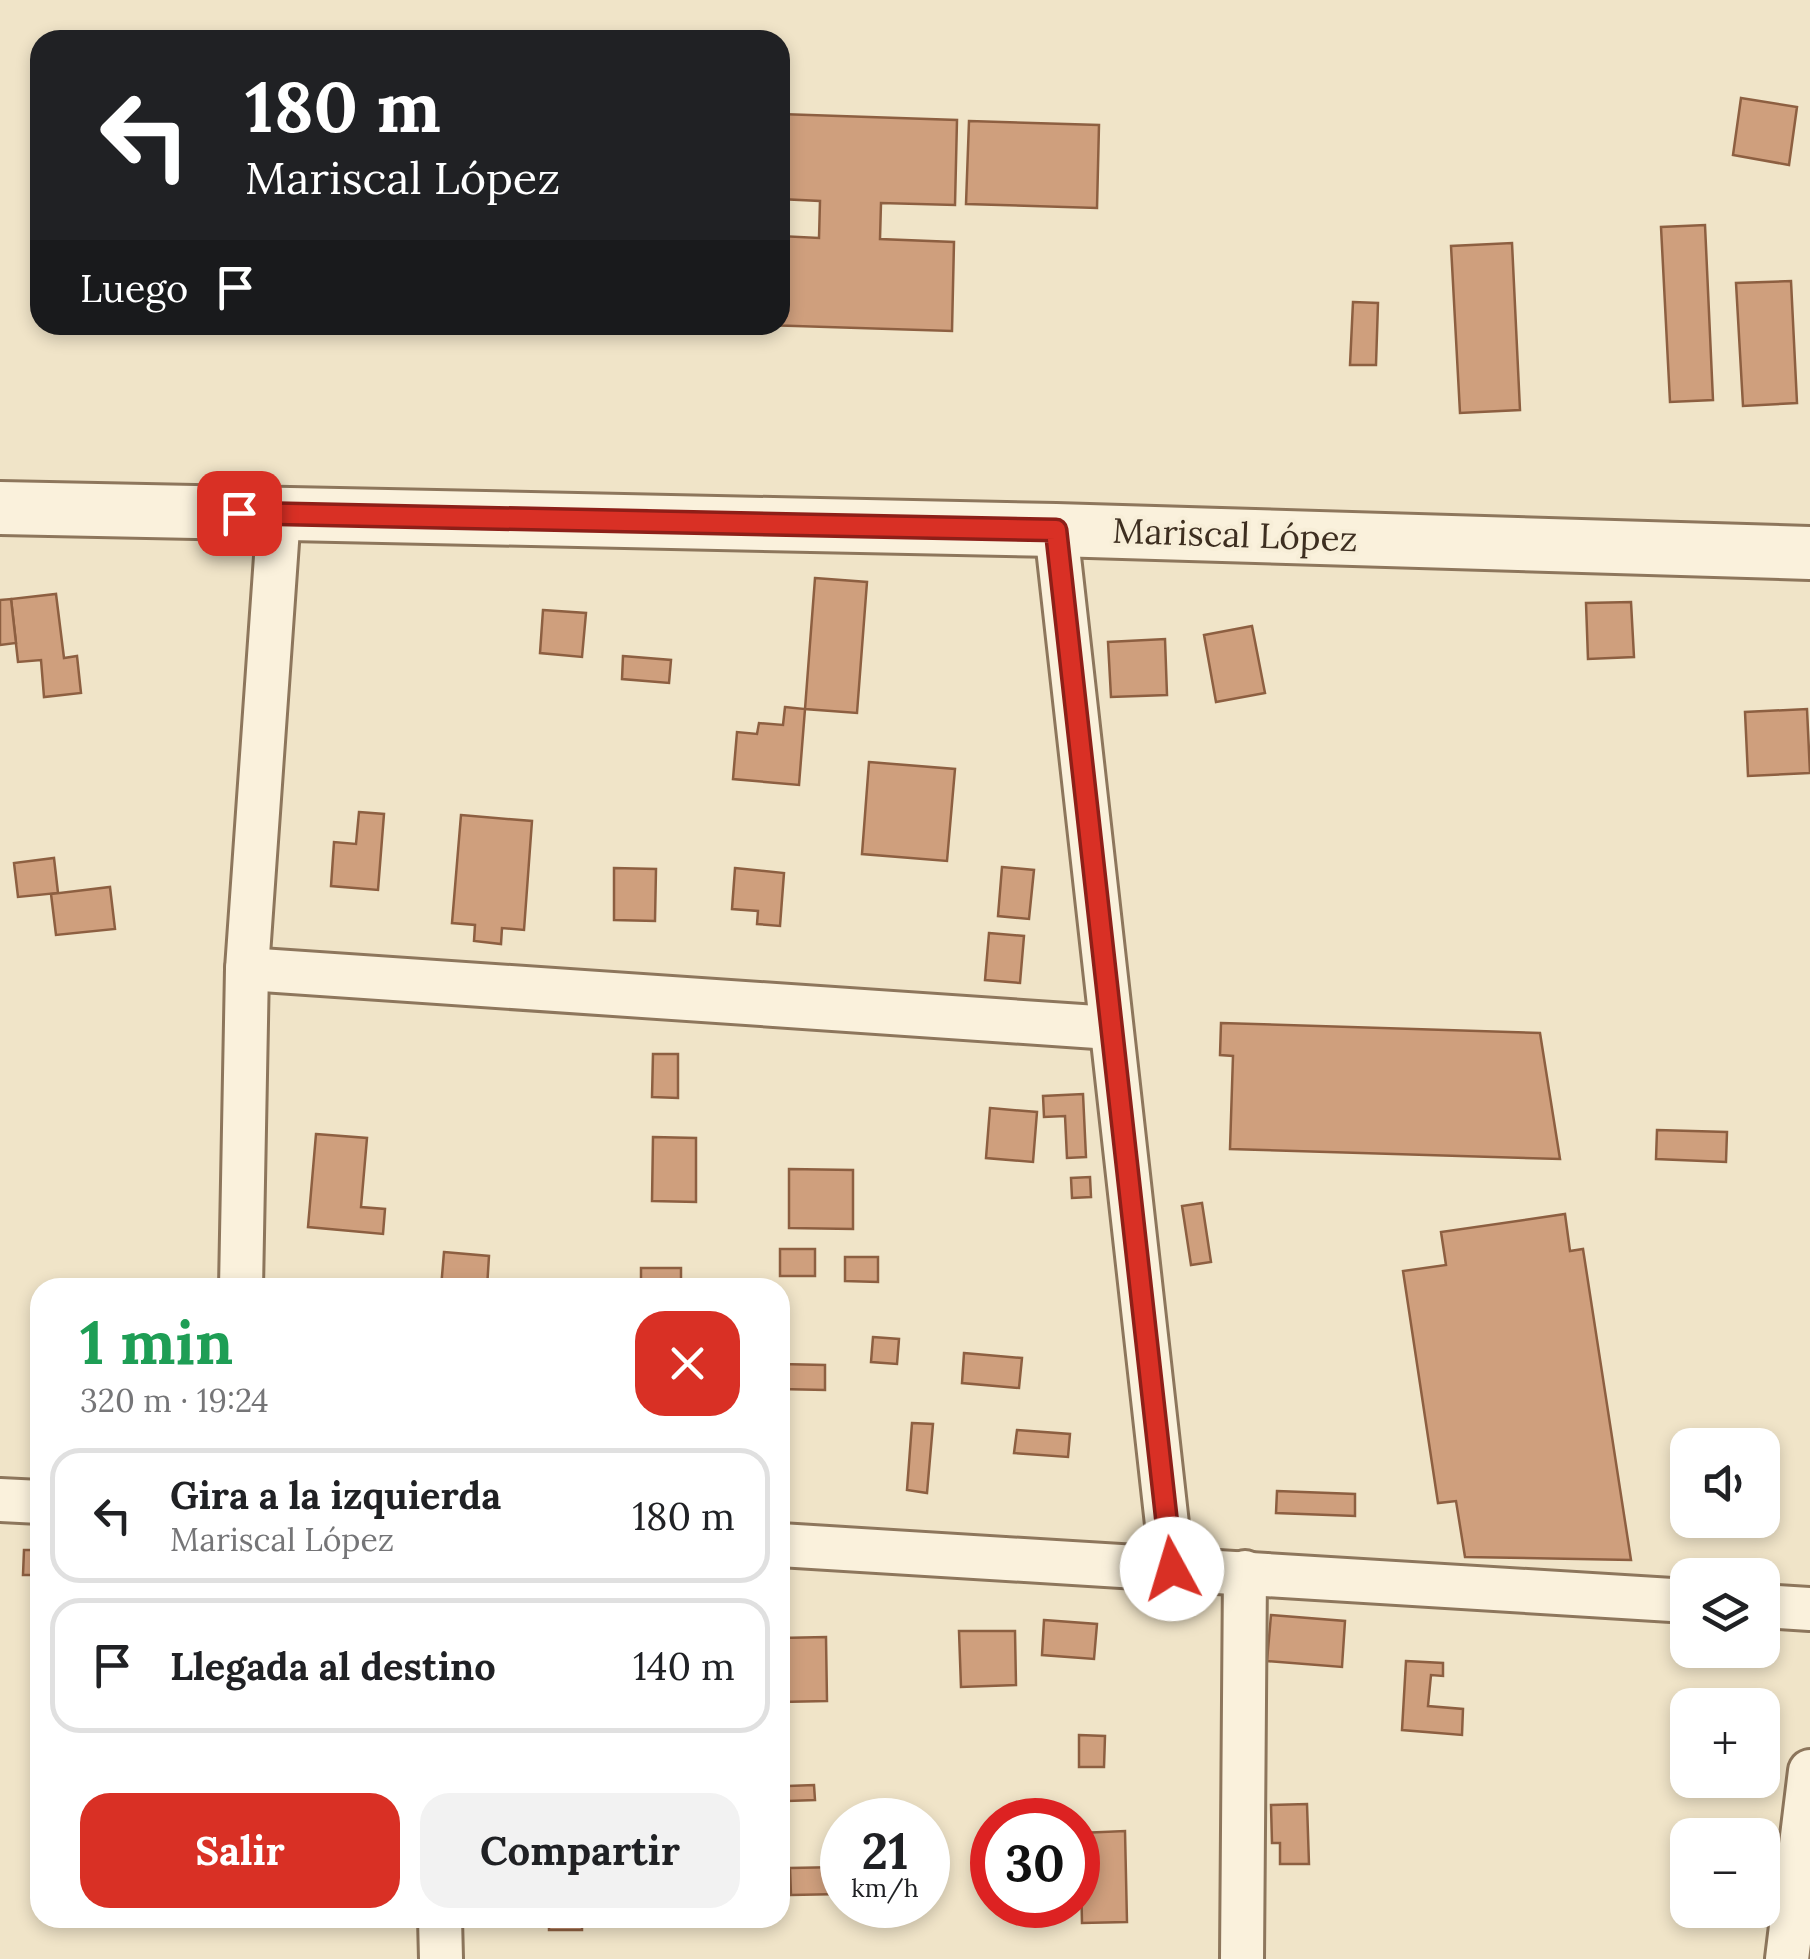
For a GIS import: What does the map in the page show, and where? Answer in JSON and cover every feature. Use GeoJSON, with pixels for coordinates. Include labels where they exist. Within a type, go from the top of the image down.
{"type":"FeatureCollection","features":[{"type":"Feature","properties":{"kind":"street","name":"Mariscal López"},"geometry":{"type":"LineString","coordinates":[[0,508],[1056,530],[1810,553]]}},
{"type":"Feature","properties":{"kind":"street"},"geometry":{"type":"LineString","coordinates":[[241,1278],[247,970],[279,514]]}},
{"type":"Feature","properties":{"kind":"street"},"geometry":{"type":"LineString","coordinates":[[1056,530],[1172,1569]]}},
{"type":"Feature","properties":{"kind":"street"},"geometry":{"type":"LineString","coordinates":[[247,970],[1112,1028]]}},
{"type":"Feature","properties":{"kind":"street"},"geometry":{"type":"LineString","coordinates":[[0,1500],[30,1502]]}},
{"type":"Feature","properties":{"kind":"street"},"geometry":{"type":"LineString","coordinates":[[790,1547],[1670,1601]]}},
{"type":"Feature","properties":{"kind":"street"},"geometry":{"type":"LineString","coordinates":[[1242,1959],[1245,1572]]}},
{"type":"Feature","properties":{"kind":"street"},"geometry":{"type":"LineString","coordinates":[[1780,1608],[1810,1610]]}},
{"type":"Feature","properties":{"kind":"street"},"geometry":{"type":"LineString","coordinates":[[1786,1959],[1810,1771]]}},
{"type":"Feature","properties":{"kind":"street"},"geometry":{"type":"LineString","coordinates":[[440,1928],[440,1959]]}},
{"type":"Feature","properties":{"kind":"building"},"geometry":{"type":"Polygon","coordinates":[[[1741,98],[1797,107],[1789,165],[1733,155],[1741,98]]]}},
{"type":"Feature","properties":{"kind":"building"},"geometry":{"type":"Polygon","coordinates":[[[790,114],[957,120],[955,205],[881,203],[880,239],[954,242],[952,331],[790,326],[790,237],[819,238],[820,201],[790,200],[790,114]]]}},
{"type":"Feature","properties":{"kind":"building"},"geometry":{"type":"Polygon","coordinates":[[[969,121],[1099,125],[1097,208],[966,204],[969,121]]]}},
{"type":"Feature","properties":{"kind":"building"},"geometry":{"type":"Polygon","coordinates":[[[1705,225],[1713,400],[1670,402],[1661,227],[1705,225]]]}},
{"type":"Feature","properties":{"kind":"building"},"geometry":{"type":"Polygon","coordinates":[[[1512,243],[1520,410],[1460,413],[1451,246],[1512,243]]]}},
{"type":"Feature","properties":{"kind":"building"},"geometry":{"type":"Polygon","coordinates":[[[1791,281],[1797,403],[1743,406],[1736,283],[1791,281]]]}},
{"type":"Feature","properties":{"kind":"building"},"geometry":{"type":"Polygon","coordinates":[[[1353,302],[1378,303],[1376,365],[1350,365],[1353,302]]]}},
{"type":"Feature","properties":{"kind":"building"},"geometry":{"type":"Polygon","coordinates":[[[815,578],[867,582],[857,713],[805,709],[815,578]]]}},
{"type":"Feature","properties":{"kind":"building"},"geometry":{"type":"Polygon","coordinates":[[[56,594],[64,658],[77,656],[81,693],[44,697],[41,660],[18,662],[11,599],[56,594]]]}},
{"type":"Feature","properties":{"kind":"building"},"geometry":{"type":"Polygon","coordinates":[[[11,599],[16,643],[0,645],[0,600],[11,599]]]}},
{"type":"Feature","properties":{"kind":"building"},"geometry":{"type":"Polygon","coordinates":[[[1631,602],[1634,657],[1588,659],[1586,603],[1631,602]]]}},
{"type":"Feature","properties":{"kind":"building"},"geometry":{"type":"Polygon","coordinates":[[[543,610],[586,613],[582,657],[540,653],[543,610]]]}},
{"type":"Feature","properties":{"kind":"building"},"geometry":{"type":"Polygon","coordinates":[[[1252,626],[1265,693],[1216,702],[1204,635],[1252,626]]]}},
{"type":"Feature","properties":{"kind":"building"},"geometry":{"type":"Polygon","coordinates":[[[1165,639],[1167,695],[1111,697],[1108,642],[1165,639]]]}},
{"type":"Feature","properties":{"kind":"building"},"geometry":{"type":"Polygon","coordinates":[[[623,656],[671,660],[669,683],[622,679],[623,656]]]}},
{"type":"Feature","properties":{"kind":"building"},"geometry":{"type":"Polygon","coordinates":[[[785,707],[805,709],[799,785],[733,779],[737,732],[757,734],[759,723],[783,725],[785,707]]]}},
{"type":"Feature","properties":{"kind":"building"},"geometry":{"type":"Polygon","coordinates":[[[1807,709],[1810,773],[1748,776],[1745,712],[1807,709]]]}},
{"type":"Feature","properties":{"kind":"building"},"geometry":{"type":"Polygon","coordinates":[[[869,762],[955,769],[947,861],[862,854],[869,762]]]}},
{"type":"Feature","properties":{"kind":"building"},"geometry":{"type":"Polygon","coordinates":[[[359,812],[384,814],[378,890],[331,886],[334,842],[356,844],[359,812]]]}},
{"type":"Feature","properties":{"kind":"building"},"geometry":{"type":"Polygon","coordinates":[[[461,815],[532,821],[524,930],[502,928],[501,944],[474,941],[475,925],[452,923],[461,815]]]}},
{"type":"Feature","properties":{"kind":"building"},"geometry":{"type":"Polygon","coordinates":[[[54,858],[58,893],[18,897],[14,863],[54,858]]]}},
{"type":"Feature","properties":{"kind":"building"},"geometry":{"type":"Polygon","coordinates":[[[1002,867],[1034,870],[1029,919],[998,916],[1002,867]]]}},
{"type":"Feature","properties":{"kind":"building"},"geometry":{"type":"Polygon","coordinates":[[[614,868],[656,869],[655,921],[614,920],[614,868]]]}},
{"type":"Feature","properties":{"kind":"building"},"geometry":{"type":"Polygon","coordinates":[[[735,868],[784,873],[780,926],[757,924],[758,911],[732,909],[735,868]]]}},
{"type":"Feature","properties":{"kind":"building"},"geometry":{"type":"Polygon","coordinates":[[[110,887],[115,929],[56,935],[51,894],[110,887]]]}},
{"type":"Feature","properties":{"kind":"building"},"geometry":{"type":"Polygon","coordinates":[[[989,933],[1024,936],[1020,983],[985,980],[989,933]]]}},
{"type":"Feature","properties":{"kind":"building"},"geometry":{"type":"Polygon","coordinates":[[[1221,1023],[1540,1033],[1560,1159],[1230,1149],[1233,1056],[1220,1055],[1221,1023]]]}},
{"type":"Feature","properties":{"kind":"building"},"geometry":{"type":"Polygon","coordinates":[[[653,1054],[678,1054],[678,1098],[652,1097],[653,1054]]]}},
{"type":"Feature","properties":{"kind":"building"},"geometry":{"type":"Polygon","coordinates":[[[1083,1094],[1086,1157],[1067,1158],[1065,1116],[1044,1117],[1043,1096],[1083,1094]]]}},
{"type":"Feature","properties":{"kind":"building"},"geometry":{"type":"Polygon","coordinates":[[[990,1108],[1037,1112],[1033,1162],[986,1158],[990,1108]]]}},
{"type":"Feature","properties":{"kind":"building"},"geometry":{"type":"Polygon","coordinates":[[[1657,1130],[1727,1132],[1726,1162],[1656,1159],[1657,1130]]]}},
{"type":"Feature","properties":{"kind":"building"},"geometry":{"type":"Polygon","coordinates":[[[316,1134],[367,1138],[361,1207],[385,1209],[383,1234],[308,1227],[316,1134]]]}},
{"type":"Feature","properties":{"kind":"building"},"geometry":{"type":"Polygon","coordinates":[[[653,1137],[696,1138],[696,1202],[652,1201],[653,1137]]]}},
{"type":"Feature","properties":{"kind":"building"},"geometry":{"type":"Polygon","coordinates":[[[789,1169],[853,1170],[853,1229],[789,1228],[789,1169]]]}},
{"type":"Feature","properties":{"kind":"building"},"geometry":{"type":"Polygon","coordinates":[[[1090,1177],[1091,1197],[1072,1198],[1071,1178],[1090,1177]]]}},
{"type":"Feature","properties":{"kind":"building"},"geometry":{"type":"Polygon","coordinates":[[[1202,1203],[1211,1262],[1191,1265],[1182,1206],[1202,1203]]]}},
{"type":"Feature","properties":{"kind":"building"},"geometry":{"type":"Polygon","coordinates":[[[1565,1214],[1570,1251],[1583,1249],[1631,1560],[1465,1557],[1456,1501],[1438,1503],[1403,1271],[1446,1265],[1441,1232],[1565,1214]]]}},
{"type":"Feature","properties":{"kind":"building"},"geometry":{"type":"Polygon","coordinates":[[[780,1249],[815,1249],[815,1276],[780,1276],[780,1249]]]}},
{"type":"Feature","properties":{"kind":"building"},"geometry":{"type":"Polygon","coordinates":[[[444,1252],[489,1256],[488,1278],[442,1278],[444,1252]]]}},
{"type":"Feature","properties":{"kind":"building"},"geometry":{"type":"Polygon","coordinates":[[[845,1257],[878,1257],[878,1282],[845,1281],[845,1257]]]}},
{"type":"Feature","properties":{"kind":"building"},"geometry":{"type":"Polygon","coordinates":[[[641,1268],[681,1268],[681,1278],[641,1278],[641,1268]]]}},
{"type":"Feature","properties":{"kind":"building"},"geometry":{"type":"Polygon","coordinates":[[[873,1337],[899,1339],[897,1364],[871,1362],[873,1337]]]}},
{"type":"Feature","properties":{"kind":"building"},"geometry":{"type":"Polygon","coordinates":[[[964,1353],[1022,1358],[1019,1388],[962,1383],[964,1353]]]}},
{"type":"Feature","properties":{"kind":"building"},"geometry":{"type":"Polygon","coordinates":[[[790,1364],[825,1365],[825,1390],[790,1389],[790,1364]]]}},
{"type":"Feature","properties":{"kind":"building"},"geometry":{"type":"Polygon","coordinates":[[[912,1423],[933,1424],[927,1493],[907,1490],[912,1423]]]}},
{"type":"Feature","properties":{"kind":"building"},"geometry":{"type":"Polygon","coordinates":[[[1017,1430],[1070,1434],[1068,1457],[1014,1453],[1017,1430]]]}},
{"type":"Feature","properties":{"kind":"building"},"geometry":{"type":"Polygon","coordinates":[[[1277,1491],[1355,1494],[1355,1516],[1276,1513],[1277,1491]]]}},
{"type":"Feature","properties":{"kind":"building"},"geometry":{"type":"Polygon","coordinates":[[[24,1550],[30,1550],[30,1575],[23,1575],[24,1550]]]}},
{"type":"Feature","properties":{"kind":"building"},"geometry":{"type":"Polygon","coordinates":[[[1271,1615],[1345,1621],[1342,1667],[1267,1661],[1271,1615]]]}},
{"type":"Feature","properties":{"kind":"building"},"geometry":{"type":"Polygon","coordinates":[[[1044,1620],[1097,1624],[1094,1659],[1042,1655],[1044,1620]]]}},
{"type":"Feature","properties":{"kind":"building"},"geometry":{"type":"Polygon","coordinates":[[[959,1631],[1015,1631],[1016,1685],[961,1687],[959,1631]]]}},
{"type":"Feature","properties":{"kind":"building"},"geometry":{"type":"Polygon","coordinates":[[[826,1637],[827,1701],[790,1702],[790,1638],[826,1637]]]}},
{"type":"Feature","properties":{"kind":"building"},"geometry":{"type":"Polygon","coordinates":[[[1406,1661],[1443,1663],[1443,1676],[1431,1675],[1428,1706],[1463,1709],[1462,1735],[1402,1730],[1406,1661]]]}},
{"type":"Feature","properties":{"kind":"building"},"geometry":{"type":"Polygon","coordinates":[[[1079,1735],[1105,1736],[1104,1767],[1079,1767],[1079,1735]]]}},
{"type":"Feature","properties":{"kind":"building"},"geometry":{"type":"Polygon","coordinates":[[[814,1785],[815,1800],[790,1801],[790,1786],[814,1785]]]}},
{"type":"Feature","properties":{"kind":"building"},"geometry":{"type":"Polygon","coordinates":[[[1307,1804],[1309,1864],[1280,1864],[1280,1843],[1272,1843],[1271,1805],[1307,1804]]]}},
{"type":"Feature","properties":{"kind":"building"},"geometry":{"type":"Polygon","coordinates":[[[1125,1831],[1127,1922],[1100,1923],[1100,1832],[1125,1831]]]}},
{"type":"Feature","properties":{"kind":"building"},"geometry":{"type":"Polygon","coordinates":[[[820,1867],[820,1894],[791,1895],[790,1868],[820,1867]]]}},
{"type":"Feature","properties":{"kind":"building"},"geometry":{"type":"Polygon","coordinates":[[[549,1928],[582,1928],[582,1930],[549,1928]]]}},
{"type":"Feature","properties":{"kind":"route"},"geometry":{"type":"LineString","coordinates":[[239,513],[1056,530],[1172,1569]]}}]}
